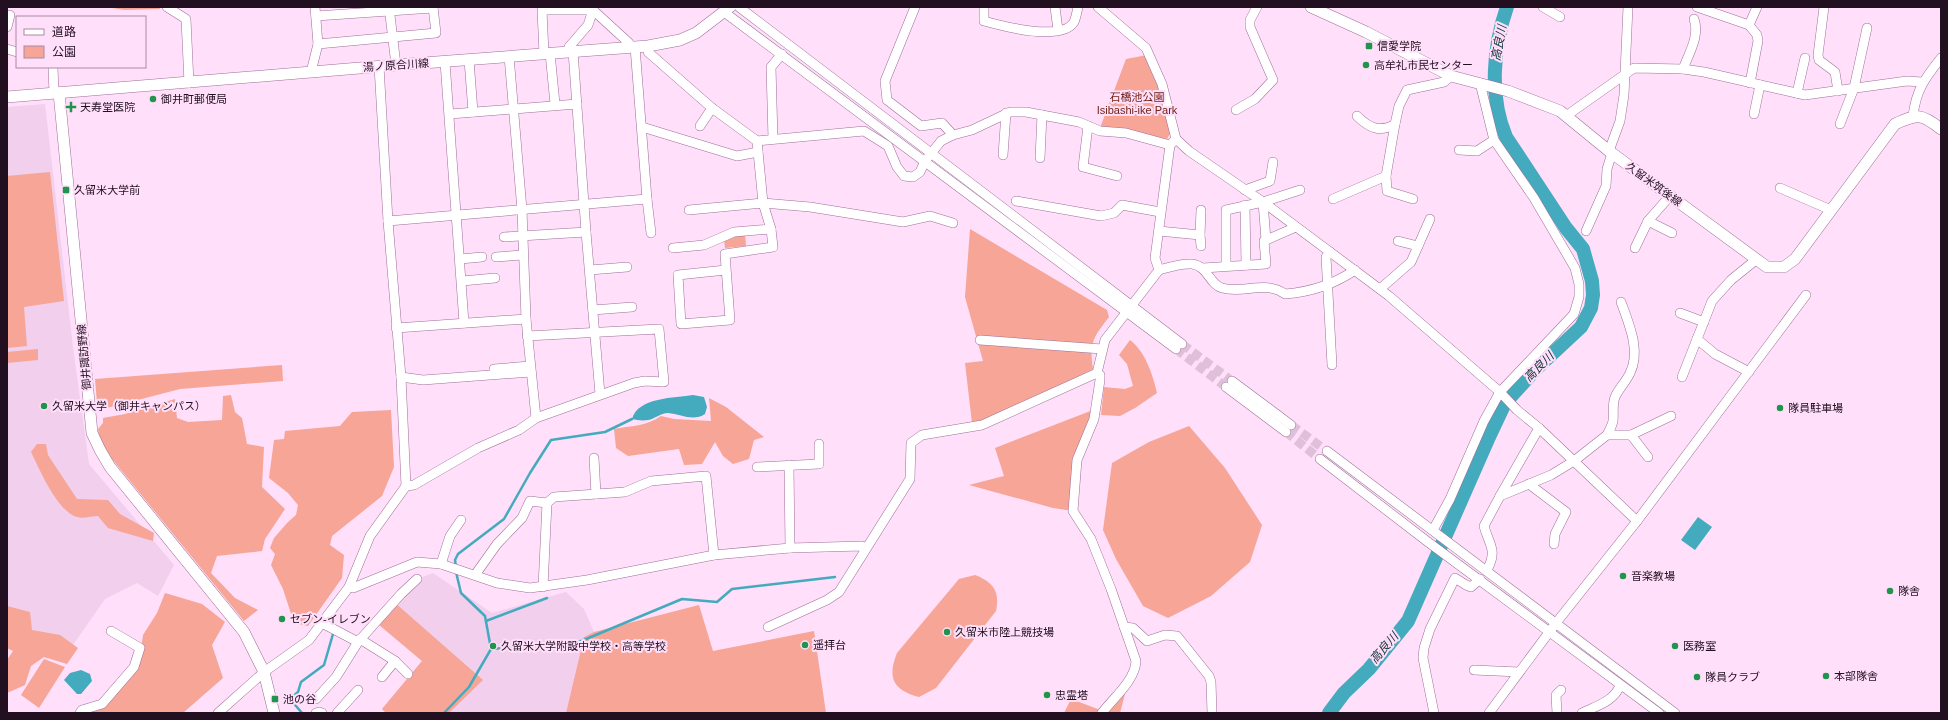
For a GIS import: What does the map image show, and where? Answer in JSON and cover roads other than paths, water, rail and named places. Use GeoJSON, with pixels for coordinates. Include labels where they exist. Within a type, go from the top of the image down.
{"type":"FeatureCollection","features":[{"type":"Feature","properties":{"kind":"main road","name":"久留米筑後線"},"geometry":{"type":"LineString","coordinates":[[1311,7],[1366,32],[1451,76],[1505,90],[1560,111],[1610,152],[1767,267],[1784,267],[1795,258],[1895,124],[1913,116]]}},
{"type":"Feature","properties":{"kind":"main road","name":"湯ノ原合川線"},"geometry":{"type":"LineString","coordinates":[[57,93],[379,66],[648,46],[685,38],[696,33],[724,8]]}},
{"type":"Feature","properties":{"kind":"main road"},"geometry":{"type":"LineString","coordinates":[[7,97],[57,93]]}},
{"type":"Feature","properties":{"kind":"main road","name":"御井諏訪野線"},"geometry":{"type":"LineString","coordinates":[[57,93],[92,432],[110,467],[244,632],[264,672],[274,713]]}},
{"type":"Feature","properties":{"kind":"main road"},"geometry":{"type":"LineString","coordinates":[[1913,116],[1930,119],[1941,129]]}},
{"type":"Feature","properties":{"kind":"street"},"geometry":{"type":"LineString","coordinates":[[167,7],[186,19],[189,83]]}},
{"type":"Feature","properties":{"kind":"street"},"geometry":{"type":"LineString","coordinates":[[311,72],[318,44],[315,12],[433,7],[436,34],[318,44]]}},
{"type":"Feature","properties":{"kind":"street"},"geometry":{"type":"LineString","coordinates":[[739,7],[928,157],[1179,347]]}},
{"type":"Feature","properties":{"kind":"street"},"geometry":{"type":"LineString","coordinates":[[915,7],[886,81],[887,100],[921,126],[942,124],[953,134]]}},
{"type":"Feature","properties":{"kind":"street"},"geometry":{"type":"LineString","coordinates":[[984,7],[984,21],[1007,28],[1049,33],[1069,26],[1074,22],[1078,7]]}},
{"type":"Feature","properties":{"kind":"street"},"geometry":{"type":"LineString","coordinates":[[1055,7],[1058,30]]}},
{"type":"Feature","properties":{"kind":"street"},"geometry":{"type":"LineString","coordinates":[[1098,7],[1139,41],[1150,55],[1162,84],[1173,142],[1160,212],[1155,258],[1159,270]]}},
{"type":"Feature","properties":{"kind":"street"},"geometry":{"type":"LineString","coordinates":[[1236,110],[1255,99],[1273,80],[1250,27],[1250,20],[1257,7]]}},
{"type":"Feature","properties":{"kind":"street"},"geometry":{"type":"LineString","coordinates":[[1543,7],[1560,17]]}},
{"type":"Feature","properties":{"kind":"street"},"geometry":{"type":"LineString","coordinates":[[1586,231],[1606,186],[1610,152],[1620,121],[1626,72],[1628,7]]}},
{"type":"Feature","properties":{"kind":"street"},"geometry":{"type":"LineString","coordinates":[[1697,7],[1749,25],[1757,35],[1758,41],[1750,83]]}},
{"type":"Feature","properties":{"kind":"street"},"geometry":{"type":"LineString","coordinates":[[1749,25],[1757,7]]}},
{"type":"Feature","properties":{"kind":"street"},"geometry":{"type":"LineString","coordinates":[[1824,7],[1818,55],[1819,60],[1835,72],[1838,91]]}},
{"type":"Feature","properties":{"kind":"street"},"geometry":{"type":"LineString","coordinates":[[593,8],[588,25],[569,47],[571,51],[577,104],[600,394]]}},
{"type":"Feature","properties":{"kind":"street"},"geometry":{"type":"LineString","coordinates":[[555,104],[542,10],[593,8],[632,47],[642,127],[651,233]]}},
{"type":"Feature","properties":{"kind":"street"},"geometry":{"type":"LineString","coordinates":[[724,8],[782,54],[928,157]]}},
{"type":"Feature","properties":{"kind":"street"},"geometry":{"type":"LineString","coordinates":[[389,9],[396,65]]}},
{"type":"Feature","properties":{"kind":"street"},"geometry":{"type":"LineString","coordinates":[[7,27],[11,16]]}},
{"type":"Feature","properties":{"kind":"street"},"geometry":{"type":"LineString","coordinates":[[1683,69],[1696,34],[1697,26],[1694,19]]}},
{"type":"Feature","properties":{"kind":"street"},"geometry":{"type":"LineString","coordinates":[[1840,124],[1854,88],[1867,28]]}},
{"type":"Feature","properties":{"kind":"street"},"geometry":{"type":"LineString","coordinates":[[648,46],[648,52],[712,108],[757,141],[864,131],[888,146],[897,167],[904,176],[913,176],[920,172],[928,157],[941,142],[953,134],[972,130],[1006,113],[1026,112],[1079,122],[1100,131],[1126,132],[1173,142],[1189,151],[1263,202],[1380,289],[1500,392],[1514,405],[1517,410],[1540,428],[1637,521]]}},
{"type":"Feature","properties":{"kind":"street"},"geometry":{"type":"LineString","coordinates":[[773,139],[771,67],[782,54]]}},
{"type":"Feature","properties":{"kind":"street"},"geometry":{"type":"LineString","coordinates":[[509,56],[522,210],[521,235],[527,336],[536,418]]}},
{"type":"Feature","properties":{"kind":"street"},"geometry":{"type":"LineString","coordinates":[[1797,93],[1805,58]]}},
{"type":"Feature","properties":{"kind":"street"},"geometry":{"type":"LineString","coordinates":[[1913,116],[1916,95],[1922,82],[1941,58]]}},
{"type":"Feature","properties":{"kind":"street"},"geometry":{"type":"LineString","coordinates":[[469,60],[474,112]]}},
{"type":"Feature","properties":{"kind":"street"},"geometry":{"type":"LineString","coordinates":[[445,62],[450,114],[464,323]]}},
{"type":"Feature","properties":{"kind":"street"},"geometry":{"type":"LineString","coordinates":[[218,713],[264,672],[309,640],[349,587],[370,536],[406,486],[401,377],[388,221],[379,66]]}},
{"type":"Feature","properties":{"kind":"street"},"geometry":{"type":"LineString","coordinates":[[53,68],[57,93]]}},
{"type":"Feature","properties":{"kind":"street"},"geometry":{"type":"LineString","coordinates":[[1566,116],[1626,72],[1634,68],[1683,69],[1805,95],[1907,81],[1922,82]]}},
{"type":"Feature","properties":{"kind":"street"},"geometry":{"type":"LineString","coordinates":[[1413,199],[1387,191],[1386,176],[1399,106],[1407,90],[1444,82],[1451,76]]}},
{"type":"Feature","properties":{"kind":"street"},"geometry":{"type":"LineString","coordinates":[[1433,530],[1450,499],[1484,420],[1500,392],[1574,314],[1579,297],[1579,284],[1575,268],[1561,242],[1534,198],[1494,140],[1480,83]]}},
{"type":"Feature","properties":{"kind":"street"},"geometry":{"type":"LineString","coordinates":[[1754,114],[1760,85]]}},
{"type":"Feature","properties":{"kind":"street"},"geometry":{"type":"LineString","coordinates":[[450,114],[555,104],[577,104]]}},
{"type":"Feature","properties":{"kind":"street"},"geometry":{"type":"LineString","coordinates":[[700,126],[712,108]]}},
{"type":"Feature","properties":{"kind":"street"},"geometry":{"type":"LineString","coordinates":[[1003,155],[1006,113]]}},
{"type":"Feature","properties":{"kind":"street"},"geometry":{"type":"LineString","coordinates":[[1040,158],[1042,115]]}},
{"type":"Feature","properties":{"kind":"street"},"geometry":{"type":"LineString","coordinates":[[1358,116],[1364,123],[1379,129],[1387,128],[1395,124]]}},
{"type":"Feature","properties":{"kind":"street"},"geometry":{"type":"LineString","coordinates":[[1088,126],[1083,167],[1117,176]]}},
{"type":"Feature","properties":{"kind":"street"},"geometry":{"type":"LineString","coordinates":[[642,127],[737,156],[758,152]]}},
{"type":"Feature","properties":{"kind":"street"},"geometry":{"type":"LineString","coordinates":[[1459,150],[1477,151],[1494,140]]}},
{"type":"Feature","properties":{"kind":"street"},"geometry":{"type":"LineString","coordinates":[[726,270],[678,275],[681,324],[730,320],[725,254],[773,247],[771,229],[763,203],[757,141]]}},
{"type":"Feature","properties":{"kind":"street"},"geometry":{"type":"LineString","coordinates":[[1246,190],[1270,181],[1273,162]]}},
{"type":"Feature","properties":{"kind":"street"},"geometry":{"type":"LineString","coordinates":[[1333,198],[1386,176]]}},
{"type":"Feature","properties":{"kind":"street"},"geometry":{"type":"LineString","coordinates":[[1780,188],[1831,210]]}},
{"type":"Feature","properties":{"kind":"street"},"geometry":{"type":"LineString","coordinates":[[1226,265],[1226,210],[1263,202],[1300,190]]}},
{"type":"Feature","properties":{"kind":"street"},"geometry":{"type":"LineString","coordinates":[[1635,248],[1648,220],[1670,196]]}},
{"type":"Feature","properties":{"kind":"street"},"geometry":{"type":"LineString","coordinates":[[388,221],[647,199]]}},
{"type":"Feature","properties":{"kind":"street"},"geometry":{"type":"LineString","coordinates":[[1016,201],[1101,216],[1114,213],[1122,205],[1160,212]]}},
{"type":"Feature","properties":{"kind":"street"},"geometry":{"type":"LineString","coordinates":[[1102,713],[1135,669],[1136,661],[1134,651],[1091,539],[1073,511],[1077,460],[1094,420],[1100,380],[1100,375],[1097,373],[1102,349],[1105,340],[1159,270],[1179,265],[1193,264],[1203,268],[1226,265],[1266,264],[1263,202]]}},
{"type":"Feature","properties":{"kind":"street"},"geometry":{"type":"LineString","coordinates":[[690,210],[763,203],[810,208],[903,222],[930,216],[953,223]]}},
{"type":"Feature","properties":{"kind":"street"},"geometry":{"type":"LineString","coordinates":[[1245,205],[1246,265]]}},
{"type":"Feature","properties":{"kind":"street"},"geometry":{"type":"LineString","coordinates":[[1201,210],[1201,246]]}},
{"type":"Feature","properties":{"kind":"street"},"geometry":{"type":"LineString","coordinates":[[1380,289],[1411,262],[1430,218]]}},
{"type":"Feature","properties":{"kind":"street"},"geometry":{"type":"LineString","coordinates":[[1648,220],[1672,233]]}},
{"type":"Feature","properties":{"kind":"street"},"geometry":{"type":"LineString","coordinates":[[1266,240],[1296,228]]}},
{"type":"Feature","properties":{"kind":"street"},"geometry":{"type":"LineString","coordinates":[[673,248],[704,245],[734,232],[771,229]]}},
{"type":"Feature","properties":{"kind":"street"},"geometry":{"type":"LineString","coordinates":[[1159,231],[1200,235]]}},
{"type":"Feature","properties":{"kind":"street"},"geometry":{"type":"LineString","coordinates":[[504,237],[586,232]]}},
{"type":"Feature","properties":{"kind":"street"},"geometry":{"type":"LineString","coordinates":[[1398,241],[1418,246]]}},
{"type":"Feature","properties":{"kind":"street"},"geometry":{"type":"LineString","coordinates":[[1330,252],[1326,257],[1332,365]]}},
{"type":"Feature","properties":{"kind":"street"},"geometry":{"type":"LineString","coordinates":[[496,257],[523,256]]}},
{"type":"Feature","properties":{"kind":"street"},"geometry":{"type":"LineString","coordinates":[[460,259],[482,257]]}},
{"type":"Feature","properties":{"kind":"street"},"geometry":{"type":"LineString","coordinates":[[1682,377],[1712,301],[1730,280],[1757,260]]}},
{"type":"Feature","properties":{"kind":"street"},"geometry":{"type":"LineString","coordinates":[[590,270],[627,267]]}},
{"type":"Feature","properties":{"kind":"street"},"geometry":{"type":"LineString","coordinates":[[1203,268],[1220,287],[1228,289],[1270,287],[1285,294],[1304,293],[1327,286],[1341,280],[1355,270]]}},
{"type":"Feature","properties":{"kind":"street"},"geometry":{"type":"LineString","coordinates":[[462,281],[495,278]]}},
{"type":"Feature","properties":{"kind":"street"},"geometry":{"type":"LineString","coordinates":[[1489,713],[1556,623],[1637,521],[1806,295]]}},
{"type":"Feature","properties":{"kind":"street"},"geometry":{"type":"LineString","coordinates":[[1500,496],[1551,475],[1574,461],[1607,436],[1613,422],[1616,395],[1630,375],[1634,363],[1635,350],[1630,326],[1621,302]]}},
{"type":"Feature","properties":{"kind":"street"},"geometry":{"type":"LineString","coordinates":[[593,310],[632,307]]}},
{"type":"Feature","properties":{"kind":"street"},"geometry":{"type":"LineString","coordinates":[[1680,313],[1704,322]]}},
{"type":"Feature","properties":{"kind":"street"},"geometry":{"type":"LineString","coordinates":[[396,328],[526,319]]}},
{"type":"Feature","properties":{"kind":"street"},"geometry":{"type":"LineString","coordinates":[[406,486],[414,485],[478,448],[519,430],[536,418],[600,394],[639,382],[664,382],[660,329],[527,336]]}},
{"type":"Feature","properties":{"kind":"street"},"geometry":{"type":"LineString","coordinates":[[1697,339],[1715,354],[1749,372]]}},
{"type":"Feature","properties":{"kind":"street"},"geometry":{"type":"LineString","coordinates":[[980,340],[1102,349]]}},
{"type":"Feature","properties":{"kind":"street"},"geometry":{"type":"LineString","coordinates":[[401,377],[531,369]]}},
{"type":"Feature","properties":{"kind":"street"},"geometry":{"type":"LineString","coordinates":[[768,627],[827,600],[839,592],[910,479],[911,443],[916,438],[922,435],[961,427],[982,425],[1097,373]]}},
{"type":"Feature","properties":{"kind":"street"},"geometry":{"type":"LineString","coordinates":[[1229,384],[1288,428]]}},
{"type":"Feature","properties":{"kind":"street"},"geometry":{"type":"LineString","coordinates":[[1607,436],[1631,435],[1671,416]]}},
{"type":"Feature","properties":{"kind":"street"},"geometry":{"type":"LineString","coordinates":[[1486,570],[1493,557],[1493,552],[1484,526],[1540,428]]}},
{"type":"Feature","properties":{"kind":"street"},"geometry":{"type":"LineString","coordinates":[[1631,435],[1648,457]]}},
{"type":"Feature","properties":{"kind":"street"},"geometry":{"type":"LineString","coordinates":[[756,467],[819,464],[819,444]]}},
{"type":"Feature","properties":{"kind":"street"},"geometry":{"type":"LineString","coordinates":[[1327,451],[1454,545],[1675,713]]}},
{"type":"Feature","properties":{"kind":"street"},"geometry":{"type":"LineString","coordinates":[[594,458],[596,494]]}},
{"type":"Feature","properties":{"kind":"street"},"geometry":{"type":"LineString","coordinates":[[1320,459],[1428,542],[1480,579],[1659,713]]}},
{"type":"Feature","properties":{"kind":"street"},"geometry":{"type":"LineString","coordinates":[[788,465],[790,548]]}},
{"type":"Feature","properties":{"kind":"street"},"geometry":{"type":"LineString","coordinates":[[543,587],[547,503],[554,497],[625,492],[652,481],[706,476],[714,555]]}},
{"type":"Feature","properties":{"kind":"street"},"geometry":{"type":"LineString","coordinates":[[1529,484],[1566,512],[1555,534],[1554,544]]}},
{"type":"Feature","properties":{"kind":"street"},"geometry":{"type":"LineString","coordinates":[[475,575],[497,544],[522,518],[530,501],[547,503]]}},
{"type":"Feature","properties":{"kind":"street"},"geometry":{"type":"LineString","coordinates":[[441,564],[450,536],[461,520]]}},
{"type":"Feature","properties":{"kind":"street"},"geometry":{"type":"LineString","coordinates":[[349,587],[353,588],[417,562],[441,564],[497,583],[515,587],[543,587],[714,555],[790,548],[862,546],[866,548]]}},
{"type":"Feature","properties":{"kind":"street"},"geometry":{"type":"LineString","coordinates":[[1434,713],[1423,658],[1427,639],[1455,578],[1466,586],[1471,587],[1480,579]]}},
{"type":"Feature","properties":{"kind":"street"},"geometry":{"type":"LineString","coordinates":[[316,699],[336,677],[359,640],[401,594],[417,579]]}},
{"type":"Feature","properties":{"kind":"street"},"geometry":{"type":"LineString","coordinates":[[322,623],[359,640],[395,661],[408,674]]}},
{"type":"Feature","properties":{"kind":"street"},"geometry":{"type":"LineString","coordinates":[[1124,628],[1133,628],[1147,641],[1165,635],[1177,636],[1209,676],[1212,713]]}},
{"type":"Feature","properties":{"kind":"street"},"geometry":{"type":"LineString","coordinates":[[80,713],[82,710],[102,704],[134,667],[140,648],[111,631]]}},
{"type":"Feature","properties":{"kind":"street"},"geometry":{"type":"LineString","coordinates":[[382,677],[395,661]]}},
{"type":"Feature","properties":{"kind":"street"},"geometry":{"type":"LineString","coordinates":[[1474,670],[1520,672]]}},
{"type":"Feature","properties":{"kind":"street"},"geometry":{"type":"LineString","coordinates":[[1587,712],[1610,699],[1618,691],[1620,684]]}},
{"type":"Feature","properties":{"kind":"street"},"geometry":{"type":"LineString","coordinates":[[337,713],[358,690]]}},
{"type":"Feature","properties":{"kind":"street"},"geometry":{"type":"LineString","coordinates":[[1557,713],[1556,695],[1561,690]]}},
{"type":"Feature","properties":{"kind":"street"},"geometry":{"type":"LineString","coordinates":[[316,713],[322,713]]}},
{"type":"Feature","properties":{"kind":"water"},"geometry":{"type":"Polygon","coordinates":[[[693,395],[704,397],[707,407],[705,414],[691,417],[668,413],[648,420],[632,419],[642,406],[649,403],[667,398],[693,395]]]}},
{"type":"Feature","properties":{"kind":"water"},"geometry":{"type":"Polygon","coordinates":[[[1698,517],[1712,527],[1695,550],[1681,540],[1698,517]]]}},
{"type":"Feature","properties":{"kind":"water"},"geometry":{"type":"Polygon","coordinates":[[[81,670],[90,674],[92,681],[81,694],[77,694],[64,680],[70,673],[81,670]]]}},
{"type":"Feature","properties":{"kind":"waterway","name":"高良川"},"geometry":{"type":"LineString","coordinates":[[1329,713],[1344,693],[1369,669],[1408,621],[1505,403],[1536,369],[1581,327],[1591,308],[1593,295],[1592,281],[1583,249],[1566,228],[1506,137],[1501,122],[1495,89],[1495,72],[1496,55],[1502,22],[1507,7]]}},
{"type":"Feature","properties":{"kind":"waterway"},"geometry":{"type":"LineString","coordinates":[[456,567],[455,560],[458,554],[504,519],[551,440],[605,432],[632,419]]}},
{"type":"Feature","properties":{"kind":"waterway"},"geometry":{"type":"LineString","coordinates":[[456,572],[461,593],[485,616],[491,649]]}},
{"type":"Feature","properties":{"kind":"waterway"},"geometry":{"type":"LineString","coordinates":[[444,713],[469,687],[491,649],[543,645],[559,647],[579,642],[682,599],[717,602],[732,589],[835,577]]}},
{"type":"Feature","properties":{"kind":"waterway"},"geometry":{"type":"LineString","coordinates":[[486,621],[547,598]]}},
{"type":"Feature","properties":{"kind":"waterway"},"geometry":{"type":"LineString","coordinates":[[302,713],[290,699],[298,692],[301,682],[324,665],[333,634]]}},
{"type":"Feature","properties":{"kind":"tunnel"},"geometry":{"type":"LineString","coordinates":[[1182,344],[1232,381]]}},
{"type":"Feature","properties":{"kind":"tunnel"},"geometry":{"type":"LineString","coordinates":[[1176,349],[1226,387]]}},
{"type":"Feature","properties":{"kind":"tunnel"},"geometry":{"type":"LineString","coordinates":[[1291,425],[1327,451]]}},
{"type":"Feature","properties":{"kind":"tunnel"},"geometry":{"type":"LineString","coordinates":[[1286,432],[1320,459]]}},
{"type":"Feature","properties":{"kind":"place","name":"信愛学院"},"geometry":{"type":"Point","coordinates":[1369,46]}},
{"type":"Feature","properties":{"kind":"place","name":"高牟礼市民センター"},"geometry":{"type":"Point","coordinates":[1366,65]}},
{"type":"Feature","properties":{"kind":"place","name":"御井町郵便局"},"geometry":{"type":"Point","coordinates":[153,99]}},
{"type":"Feature","properties":{"kind":"place","name":"天寿堂医院"},"geometry":{"type":"Point","coordinates":[71,107]}},
{"type":"Feature","properties":{"kind":"place","name":"久留米大学前"},"geometry":{"type":"Point","coordinates":[66,190]}},
{"type":"Feature","properties":{"kind":"place","name":"久留米大学（御井キャンパス）"},"geometry":{"type":"Point","coordinates":[44,406]}},
{"type":"Feature","properties":{"kind":"place","name":"隊員駐車場"},"geometry":{"type":"Point","coordinates":[1780,408]}},
{"type":"Feature","properties":{"kind":"place","name":"音楽教場"},"geometry":{"type":"Point","coordinates":[1623,576]}},
{"type":"Feature","properties":{"kind":"place","name":"隊舎"},"geometry":{"type":"Point","coordinates":[1890,591]}},
{"type":"Feature","properties":{"kind":"place","name":"セブン-イレブン"},"geometry":{"type":"Point","coordinates":[282,619]}},
{"type":"Feature","properties":{"kind":"place","name":"久留米市陸上競技場"},"geometry":{"type":"Point","coordinates":[947,632]}},
{"type":"Feature","properties":{"kind":"place","name":"遥拝台"},"geometry":{"type":"Point","coordinates":[805,645]}},
{"type":"Feature","properties":{"kind":"place","name":"久留米大学附設中学校・高等学校"},"geometry":{"type":"Point","coordinates":[493,646]}},
{"type":"Feature","properties":{"kind":"place","name":"医務室"},"geometry":{"type":"Point","coordinates":[1675,646]}},
{"type":"Feature","properties":{"kind":"place","name":"本部隊舎"},"geometry":{"type":"Point","coordinates":[1826,676]}},
{"type":"Feature","properties":{"kind":"place","name":"隊員クラブ"},"geometry":{"type":"Point","coordinates":[1697,677]}},
{"type":"Feature","properties":{"kind":"place","name":"忠霊塔"},"geometry":{"type":"Point","coordinates":[1047,695]}},
{"type":"Feature","properties":{"kind":"place","name":"池の谷"},"geometry":{"type":"Point","coordinates":[275,699]}},
{"type":"Feature","properties":{"kind":"park label","name":"石橋池公園 Isibashi-ike Park"},"geometry":{"type":"Point","coordinates":[1137,103]}}]}
